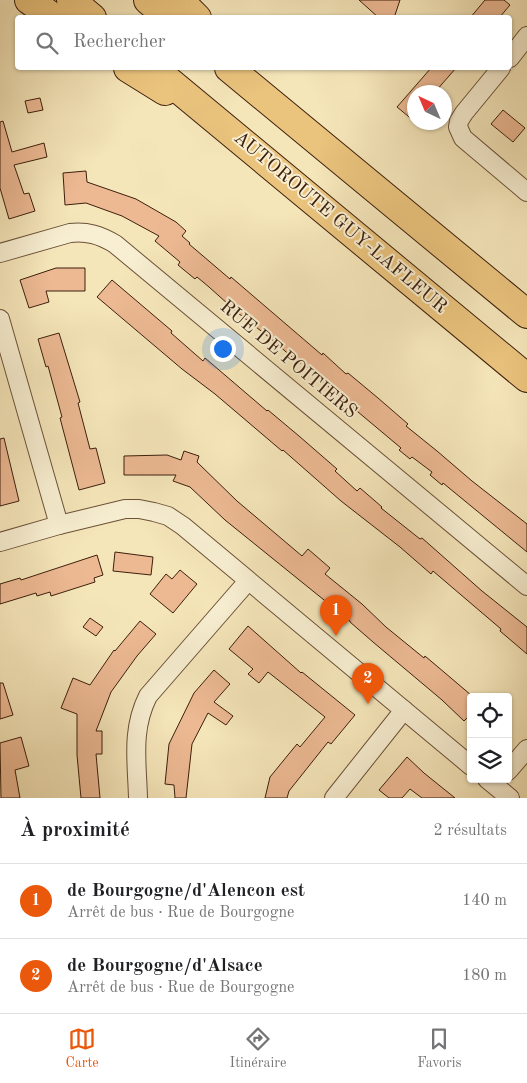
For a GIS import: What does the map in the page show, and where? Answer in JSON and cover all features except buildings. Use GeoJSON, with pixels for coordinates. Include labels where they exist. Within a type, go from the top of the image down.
{"type":"FeatureCollection","features":[{"type":"Feature","properties":{"kind":"highway"},"geometry":{"type":"LineString","coordinates":[[29,0],[50,15]]}},
{"type":"Feature","properties":{"kind":"highway"},"geometry":{"type":"LineString","coordinates":[[72,0],[89,15]]}},
{"type":"Feature","properties":{"kind":"highway"},"geometry":{"type":"LineString","coordinates":[[148,0],[166,15]]}},
{"type":"Feature","properties":{"kind":"highway"},"geometry":{"type":"LineString","coordinates":[[179,0],[194,15]]}},
{"type":"Feature","properties":{"kind":"highway"},"geometry":{"type":"LineString","coordinates":[[131,70],[244,142]]}},
{"type":"Feature","properties":{"kind":"highway","name":"AUTOROUTE GUY-LAFLEUR"},"geometry":{"type":"LineString","coordinates":[[155,70],[527,378]]}},
{"type":"Feature","properties":{"kind":"highway"},"geometry":{"type":"LineString","coordinates":[[231,70],[527,314]]}},
{"type":"Feature","properties":{"kind":"highway"},"geometry":{"type":"LineString","coordinates":[[250,70],[344,162]]}},
{"type":"Feature","properties":{"kind":"street"},"geometry":{"type":"LineString","coordinates":[[512,55],[527,36]]}},
{"type":"Feature","properties":{"kind":"street"},"geometry":{"type":"LineString","coordinates":[[499,70],[464,113],[458,127],[463,138],[527,192]]}},
{"type":"Feature","properties":{"kind":"street","name":"RUE DE POITIERS"},"geometry":{"type":"LineString","coordinates":[[0,254],[70,233],[81,232],[93,234],[115,244],[527,586]]}},
{"type":"Feature","properties":{"kind":"street"},"geometry":{"type":"LineString","coordinates":[[0,319],[59,525]]}},
{"type":"Feature","properties":{"kind":"street"},"geometry":{"type":"LineString","coordinates":[[0,542],[59,525],[124,510],[140,509],[168,516],[183,526],[467,763]]}},
{"type":"Feature","properties":{"kind":"street"},"geometry":{"type":"LineString","coordinates":[[138,798],[137,727],[141,710],[148,696],[248,581]]}},
{"type":"Feature","properties":{"kind":"street"},"geometry":{"type":"LineString","coordinates":[[334,798],[404,710]]}},
{"type":"Feature","properties":{"kind":"street"},"geometry":{"type":"LineString","coordinates":[[512,766],[527,749]]}},
{"type":"Feature","properties":{"kind":"street"},"geometry":{"type":"LineString","coordinates":[[496,783],[510,798]]}},
{"type":"Feature","properties":{"kind":"place","name":"de Bourgogne/d'Alencon est"},"geometry":{"type":"Point","coordinates":[336,636]}},
{"type":"Feature","properties":{"kind":"place","name":"de Bourgogne/d'Alsace"},"geometry":{"type":"Point","coordinates":[368,704]}}]}
